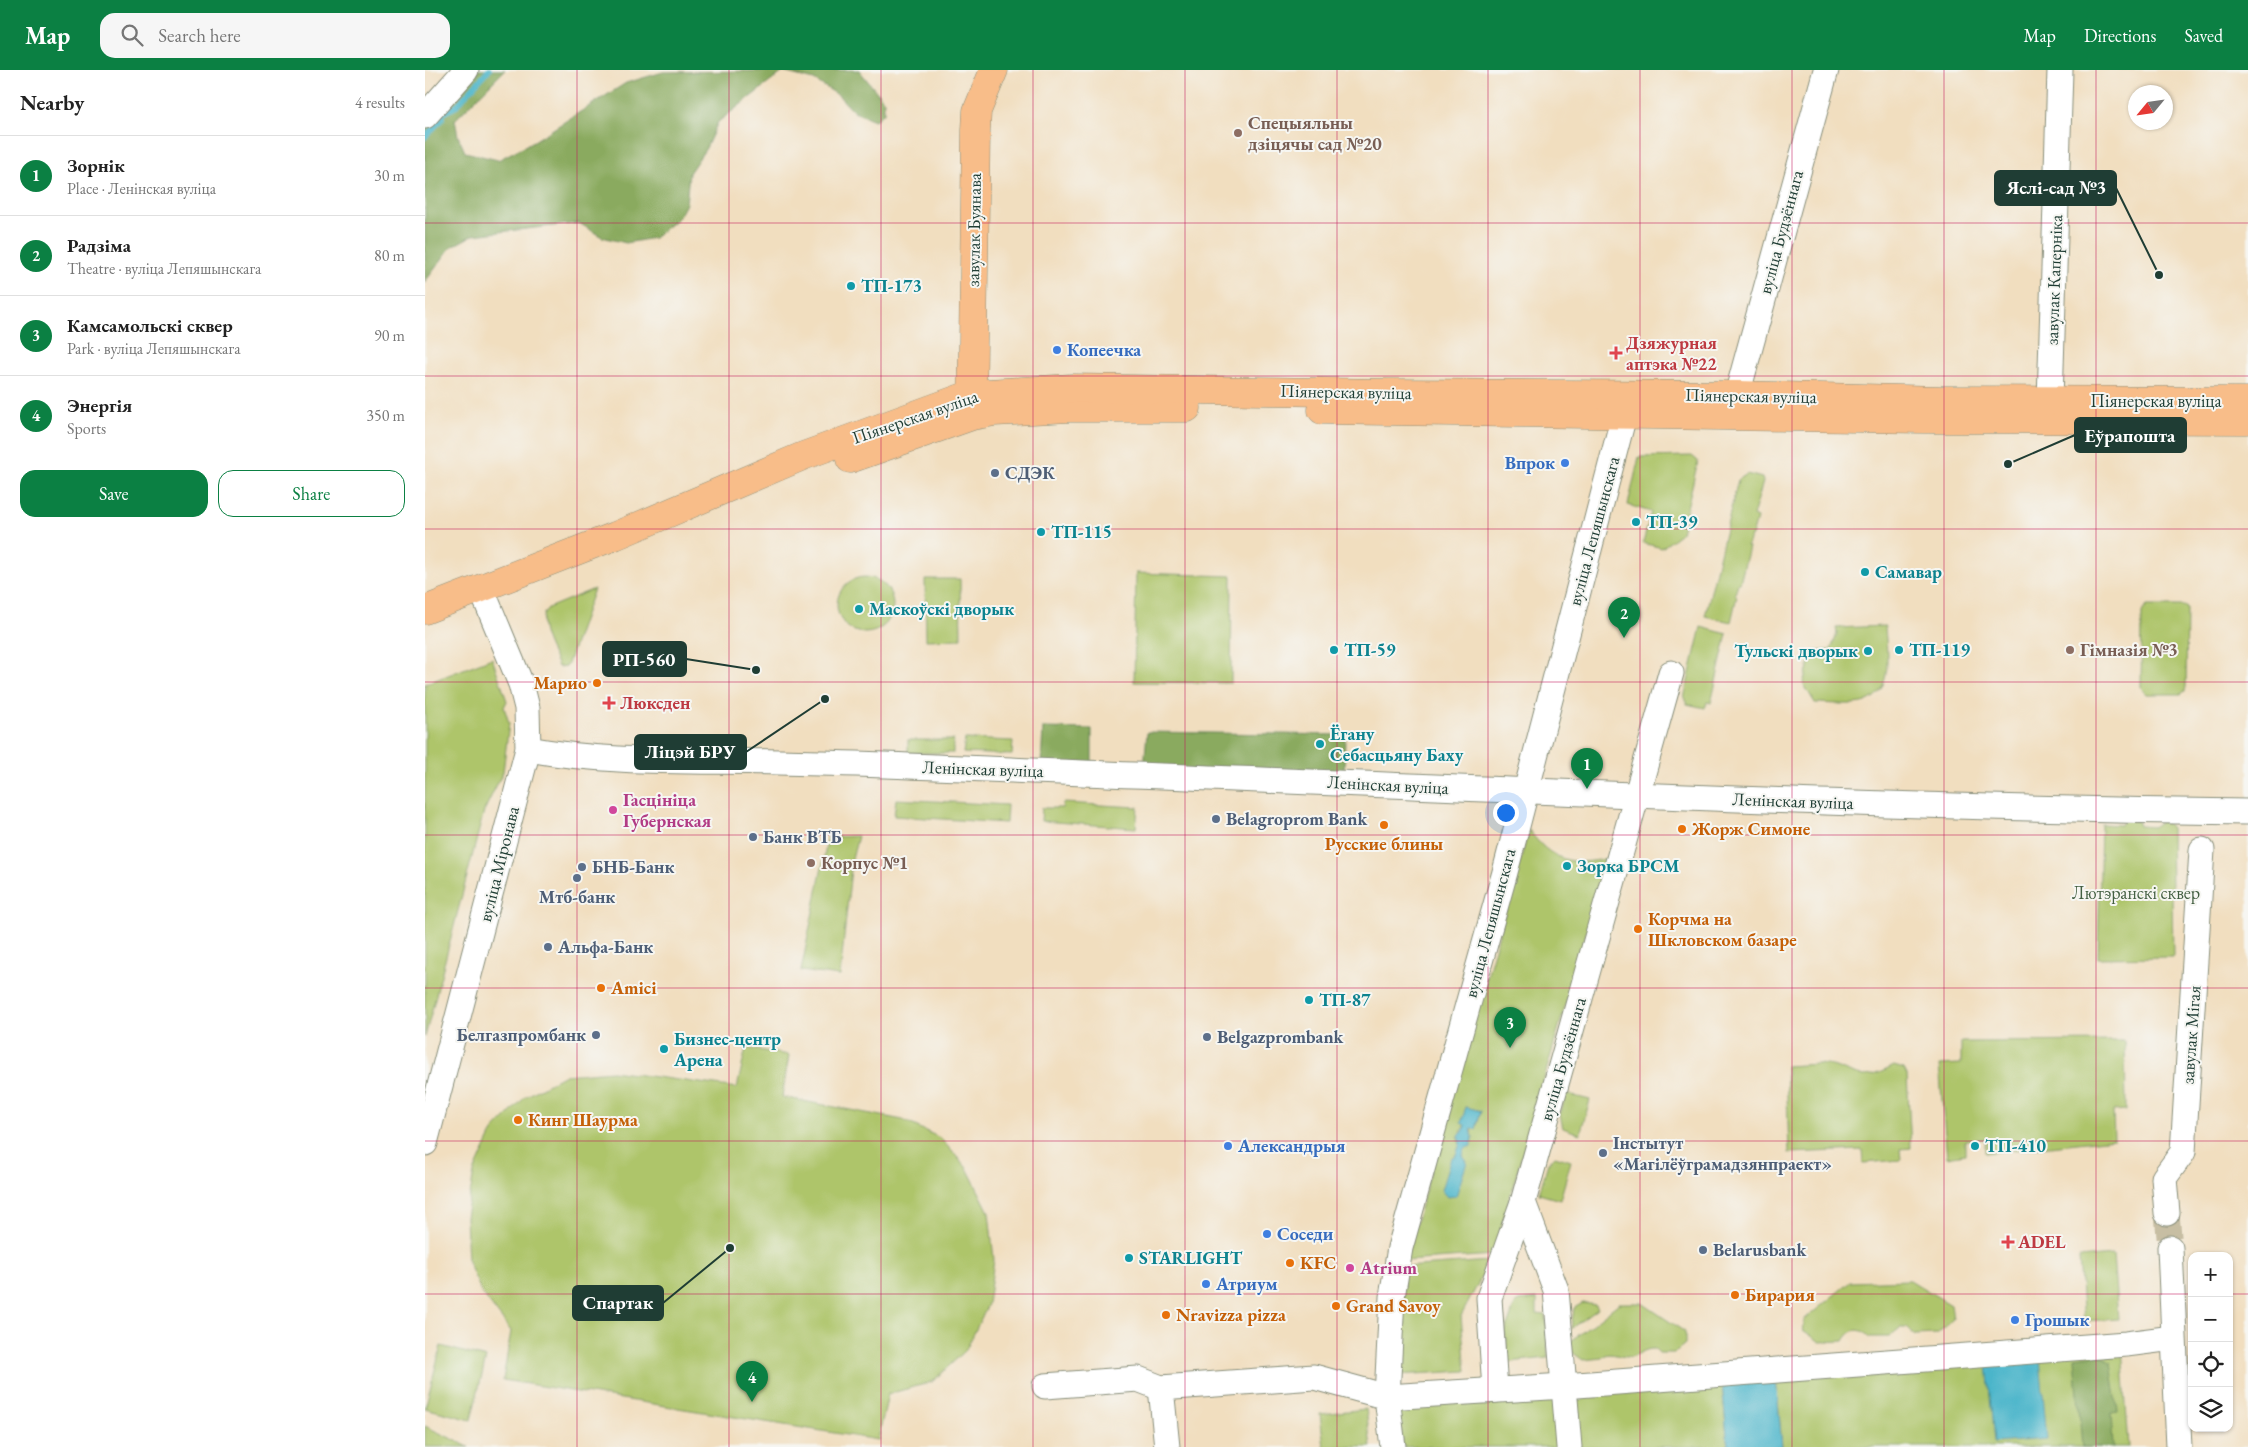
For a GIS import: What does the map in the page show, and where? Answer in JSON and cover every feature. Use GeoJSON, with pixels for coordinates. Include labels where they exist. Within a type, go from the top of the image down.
{"type":"FeatureCollection","features":[{"type":"Feature","properties":{"kind":"main road","name":"завулак Буянава"},"geometry":{"type":"LineString","coordinates":[[972,405],[977,111],[994,70]]}},
{"type":"Feature","properties":{"kind":"main road","name":"Піянерская вуліца"},"geometry":{"type":"LineString","coordinates":[[485,596],[615,536],[803,456],[972,405],[1071,388],[1627,405],[1933,419],[2248,420]]}},
{"type":"Feature","properties":{"kind":"main road","name":"Піянерская вуліца"},"geometry":{"type":"LineString","coordinates":[[1627,405],[1737,395],[1923,400],[2248,401]]}},
{"type":"Feature","properties":{"kind":"main road"},"geometry":{"type":"LineString","coordinates":[[425,610],[485,596]]}},
{"type":"Feature","properties":{"kind":"main road"},"geometry":{"type":"LineString","coordinates":[[425,629],[485,596]]}},
{"type":"Feature","properties":{"kind":"street"},"geometry":{"type":"LineString","coordinates":[[425,116],[466,70]]}},
{"type":"Feature","properties":{"kind":"street","name":"вуліца Будзённага"},"geometry":{"type":"LineString","coordinates":[[1737,395],[1826,70]]}},
{"type":"Feature","properties":{"kind":"street","name":"завулак Каперніка"},"geometry":{"type":"LineString","coordinates":[[2050,400],[2060,70]]}},
{"type":"Feature","properties":{"kind":"street","name":"вуліца Лепяшынскага"},"geometry":{"type":"LineString","coordinates":[[1393,1447],[1387,1397],[1392,1297],[1400,1248],[1505,872],[1627,405]]}},
{"type":"Feature","properties":{"kind":"street","name":"вуліца Міронава"},"geometry":{"type":"LineString","coordinates":[[425,1140],[434,1078],[528,749],[527,708],[521,684],[485,596]]}},
{"type":"Feature","properties":{"kind":"street","name":"вуліца Будзённага"},"geometry":{"type":"LineString","coordinates":[[1495,1390],[1489,1298],[1523,1202],[1671,673]]}},
{"type":"Feature","properties":{"kind":"street","name":"Ленінская вуліца"},"geometry":{"type":"LineString","coordinates":[[528,749],[563,755],[657,760],[822,763],[1525,792],[2248,812]]}},
{"type":"Feature","properties":{"kind":"street","name":"завулак Мігая"},"geometry":{"type":"LineString","coordinates":[[2167,1213],[2164,1178],[2183,1152],[2202,850]]}},
{"type":"Feature","properties":{"kind":"street"},"geometry":{"type":"LineString","coordinates":[[1523,1202],[1556,1290],[1569,1447]]}},
{"type":"Feature","properties":{"kind":"street"},"geometry":{"type":"LineString","coordinates":[[2170,1248],[2179,1447]]}},
{"type":"Feature","properties":{"kind":"street"},"geometry":{"type":"LineString","coordinates":[[1045,1386],[1138,1379],[1161,1388],[1314,1377],[1387,1397],[1564,1386],[2127,1344],[2173,1338]]}},
{"type":"Feature","properties":{"kind":"street"},"geometry":{"type":"LineString","coordinates":[[1161,1388],[1167,1447]]}},
{"type":"Feature","properties":{"kind":"green space"},"geometry":{"type":"Polygon","coordinates":[[[475,70],[505,70],[455,120],[458,136],[465,152],[498,160],[534,141],[626,83],[663,72],[859,70],[884,101],[884,113],[875,120],[854,112],[838,95],[814,80],[783,72],[718,122],[706,148],[689,173],[686,204],[678,218],[654,238],[626,243],[602,237],[579,223],[473,235],[451,247],[425,282],[425,124],[475,70]]]}},
{"type":"Feature","properties":{"kind":"green space"},"geometry":{"type":"Polygon","coordinates":[[[1692,456],[1698,461],[1681,533],[1662,548],[1643,543],[1651,512],[1628,505],[1639,457],[1692,456]]]}},
{"type":"Feature","properties":{"kind":"green space"},"geometry":{"type":"Polygon","coordinates":[[[1747,474],[1762,478],[1763,482],[1753,516],[1757,518],[1747,546],[1749,547],[1740,583],[1738,583],[1735,594],[1737,596],[1731,622],[1705,616],[1738,480],[1747,474]]]}},
{"type":"Feature","properties":{"kind":"green space"},"geometry":{"type":"Polygon","coordinates":[[[1136,573],[1232,576],[1231,683],[1134,682],[1136,573]]]}},
{"type":"Feature","properties":{"kind":"green space"},"geometry":{"type":"Polygon","coordinates":[[[865,577],[880,582],[888,590],[893,605],[888,620],[880,628],[865,633],[850,628],[842,620],[837,605],[842,590],[850,582],[865,577]]]}},
{"type":"Feature","properties":{"kind":"green space"},"geometry":{"type":"Polygon","coordinates":[[[925,579],[960,579],[961,639],[926,640],[925,579]]]}},
{"type":"Feature","properties":{"kind":"green space"},"geometry":{"type":"Polygon","coordinates":[[[594,589],[567,666],[558,667],[545,637],[542,621],[544,614],[548,608],[594,589]]]}},
{"type":"Feature","properties":{"kind":"green space"},"geometry":{"type":"Polygon","coordinates":[[[2147,606],[2184,606],[2187,608],[2186,687],[2185,691],[2181,694],[2147,694],[2141,688],[2142,612],[2147,606]]]}},
{"type":"Feature","properties":{"kind":"green space"},"geometry":{"type":"Polygon","coordinates":[[[1885,626],[1887,669],[1885,680],[1875,697],[1855,704],[1815,703],[1803,683],[1813,651],[1831,650],[1837,633],[1836,628],[1885,626]]]}},
{"type":"Feature","properties":{"kind":"green space"},"geometry":{"type":"Polygon","coordinates":[[[1701,627],[1727,634],[1711,703],[1707,702],[1705,708],[1687,704],[1684,698],[1701,627]]]}},
{"type":"Feature","properties":{"kind":"green space"},"geometry":{"type":"Polygon","coordinates":[[[492,658],[507,701],[504,707],[509,723],[503,772],[484,811],[425,1037],[425,684],[492,658]]]}},
{"type":"Feature","properties":{"kind":"green space"},"geometry":{"type":"Polygon","coordinates":[[[1043,728],[1092,729],[1092,768],[1041,765],[1043,728]]]}},
{"type":"Feature","properties":{"kind":"green space"},"geometry":{"type":"Polygon","coordinates":[[[1147,732],[1345,735],[1344,778],[1144,768],[1147,732]]]}},
{"type":"Feature","properties":{"kind":"green space"},"geometry":{"type":"Polygon","coordinates":[[[965,739],[1013,741],[1012,755],[963,753],[965,739]]]}},
{"type":"Feature","properties":{"kind":"green space"},"geometry":{"type":"Polygon","coordinates":[[[908,740],[953,740],[953,753],[908,753],[908,740]]]}},
{"type":"Feature","properties":{"kind":"green space"},"geometry":{"type":"Polygon","coordinates":[[[896,799],[1007,805],[1006,823],[894,816],[896,799]]]}},
{"type":"Feature","properties":{"kind":"green space"},"geometry":{"type":"Polygon","coordinates":[[[1063,803],[1138,807],[1136,828],[1041,821],[1042,808],[1062,808],[1063,803]]]}},
{"type":"Feature","properties":{"kind":"green space","name":"Лютэранскі сквер"},"geometry":{"type":"Polygon","coordinates":[[[2125,820],[2137,821],[2139,826],[2153,827],[2161,821],[2166,822],[2171,828],[2173,957],[2098,958],[2101,824],[2120,825],[2125,820]]]}},
{"type":"Feature","properties":{"kind":"green space"},"geometry":{"type":"Polygon","coordinates":[[[1529,830],[1545,848],[1563,859],[1584,862],[1608,858],[1493,1255],[1405,1261],[1529,830]],[[1466,1107],[1462,1123],[1465,1124],[1458,1139],[1460,1144],[1456,1155],[1466,1162],[1463,1156],[1464,1149],[1473,1138],[1472,1128],[1476,1129],[1481,1111],[1466,1107]]]}},
{"type":"Feature","properties":{"kind":"green space"},"geometry":{"type":"Polygon","coordinates":[[[858,836],[852,859],[840,976],[801,971],[828,837],[858,836]]]}},
{"type":"Feature","properties":{"kind":"green space"},"geometry":{"type":"Polygon","coordinates":[[[2125,1041],[2126,1110],[2113,1111],[2114,1139],[1985,1153],[1985,1139],[1965,1140],[1965,1154],[1947,1157],[1939,1065],[1961,1064],[1961,1042],[2125,1041]]]}},
{"type":"Feature","properties":{"kind":"green space"},"geometry":{"type":"Polygon","coordinates":[[[746,1048],[789,1055],[782,1097],[903,1120],[940,1138],[967,1168],[989,1212],[994,1260],[988,1304],[966,1350],[932,1382],[888,1394],[878,1440],[503,1380],[511,1331],[482,1293],[468,1262],[466,1217],[474,1172],[493,1131],[525,1097],[565,1075],[612,1071],[737,1088],[746,1048]]]}},
{"type":"Feature","properties":{"kind":"green space"},"geometry":{"type":"Polygon","coordinates":[[[1818,1064],[1862,1076],[1881,1072],[1894,1066],[1904,1069],[1907,1075],[1911,1148],[1900,1149],[1901,1160],[1863,1163],[1862,1150],[1789,1153],[1786,1066],[1818,1064]]]}},
{"type":"Feature","properties":{"kind":"green space"},"geometry":{"type":"Polygon","coordinates":[[[1566,1094],[1590,1100],[1580,1134],[1563,1128],[1560,1115],[1566,1094]]]}},
{"type":"Feature","properties":{"kind":"green space"},"geometry":{"type":"Polygon","coordinates":[[[1555,1156],[1571,1161],[1560,1200],[1539,1194],[1548,1163],[1555,1156]]]}},
{"type":"Feature","properties":{"kind":"green space"},"geometry":{"type":"Polygon","coordinates":[[[2113,1255],[2118,1319],[2084,1321],[2079,1258],[2113,1255]]]}},
{"type":"Feature","properties":{"kind":"green space"},"geometry":{"type":"Polygon","coordinates":[[[1490,1261],[1461,1316],[1466,1371],[1397,1375],[1405,1267],[1490,1261]]]}},
{"type":"Feature","properties":{"kind":"green space"},"geometry":{"type":"Polygon","coordinates":[[[1910,1280],[1951,1305],[1953,1319],[1937,1334],[1915,1335],[1907,1328],[1900,1328],[1889,1337],[1870,1337],[1860,1330],[1856,1330],[1850,1333],[1844,1341],[1820,1342],[1803,1330],[1805,1319],[1850,1282],[1910,1280]]]}},
{"type":"Feature","properties":{"kind":"green space"},"geometry":{"type":"Polygon","coordinates":[[[1537,1299],[1537,1314],[1546,1315],[1548,1358],[1509,1362],[1505,1332],[1515,1304],[1520,1301],[1537,1299]]]}},
{"type":"Feature","properties":{"kind":"green space"},"geometry":{"type":"Polygon","coordinates":[[[1583,1303],[1596,1305],[1598,1309],[1571,1329],[1574,1308],[1583,1303]]]}},
{"type":"Feature","properties":{"kind":"green space"},"geometry":{"type":"Polygon","coordinates":[[[1619,1303],[1642,1303],[1685,1332],[1685,1344],[1674,1353],[1659,1353],[1655,1349],[1651,1349],[1628,1357],[1607,1354],[1602,1358],[1583,1360],[1573,1353],[1570,1342],[1619,1303]]]}},
{"type":"Feature","properties":{"kind":"green space"},"geometry":{"type":"Polygon","coordinates":[[[441,1346],[486,1358],[471,1420],[425,1408],[441,1346]]]}},
{"type":"Feature","properties":{"kind":"green space"},"geometry":{"type":"Polygon","coordinates":[[[2122,1348],[2129,1447],[1782,1447],[1776,1379],[1722,1383],[1728,1447],[1403,1447],[1396,1405],[2122,1348]]]}},
{"type":"Feature","properties":{"kind":"green space"},"geometry":{"type":"Polygon","coordinates":[[[2099,1354],[2111,1363],[2118,1412],[2111,1413],[2113,1447],[2082,1447],[2075,1357],[2099,1354]]]}},
{"type":"Feature","properties":{"kind":"green space"},"geometry":{"type":"Polygon","coordinates":[[[1366,1409],[1371,1447],[1324,1447],[1320,1414],[1366,1409]]]}},
{"type":"Feature","properties":{"kind":"green space"},"geometry":{"type":"Polygon","coordinates":[[[425,1426],[467,1446],[469,1447],[425,1447],[425,1426]]]}},
{"type":"Feature","properties":{"kind":"water"},"geometry":{"type":"Polygon","coordinates":[[[1466,1107],[1481,1111],[1476,1129],[1471,1129],[1473,1138],[1471,1146],[1464,1149],[1463,1156],[1467,1162],[1456,1196],[1447,1197],[1441,1190],[1451,1158],[1456,1155],[1460,1144],[1459,1135],[1463,1132],[1465,1125],[1461,1123],[1466,1107]]]}},
{"type":"Feature","properties":{"kind":"water"},"geometry":{"type":"Polygon","coordinates":[[[2040,1359],[2047,1439],[1994,1443],[1987,1363],[2040,1359]]]}},
{"type":"Feature","properties":{"kind":"water"},"geometry":{"type":"Polygon","coordinates":[[[1776,1379],[1782,1447],[1728,1447],[1722,1383],[1776,1379]]]}},
{"type":"Feature","properties":{"kind":"waterway"},"geometry":{"type":"LineString","coordinates":[[425,137],[442,119],[443,113],[455,107],[489,70]]}},
{"type":"Feature","properties":{"kind":"tunnel"},"geometry":{"type":"LineString","coordinates":[[2167,1213],[2170,1248]]}},
{"type":"Feature","properties":{"kind":"place","name":"Спецыяльны дзіцячы сад №20"},"geometry":{"type":"Point","coordinates":[1238,133]}},
{"type":"Feature","properties":{"kind":"place","name":"Яслі-сад №3"},"geometry":{"type":"Point","coordinates":[2159,275]}},
{"type":"Feature","properties":{"kind":"place","name":"ТП-173"},"geometry":{"type":"Point","coordinates":[851,286]}},
{"type":"Feature","properties":{"kind":"place","name":"Копеечка"},"geometry":{"type":"Point","coordinates":[1057,350]}},
{"type":"Feature","properties":{"kind":"place","name":"Дзяжурная аптэка №22"},"geometry":{"type":"Point","coordinates":[1616,353]}},
{"type":"Feature","properties":{"kind":"place","name":"Впрок"},"geometry":{"type":"Point","coordinates":[1565,463]}},
{"type":"Feature","properties":{"kind":"place","name":"Еўрапошта"},"geometry":{"type":"Point","coordinates":[2008,464]}},
{"type":"Feature","properties":{"kind":"place","name":"СДЭК"},"geometry":{"type":"Point","coordinates":[995,473]}},
{"type":"Feature","properties":{"kind":"place","name":"ТП-39"},"geometry":{"type":"Point","coordinates":[1636,522]}},
{"type":"Feature","properties":{"kind":"place","name":"ТП-115"},"geometry":{"type":"Point","coordinates":[1041,532]}},
{"type":"Feature","properties":{"kind":"place","name":"Самавар"},"geometry":{"type":"Point","coordinates":[1865,572]}},
{"type":"Feature","properties":{"kind":"place","name":"Маскоўскі дворык"},"geometry":{"type":"Point","coordinates":[859,609]}},
{"type":"Feature","properties":{"kind":"place","name":"Радзіма"},"geometry":{"type":"Point","coordinates":[1624,638]}},
{"type":"Feature","properties":{"kind":"place","name":"ТП-59"},"geometry":{"type":"Point","coordinates":[1334,650]}},
{"type":"Feature","properties":{"kind":"place","name":"ТП-119"},"geometry":{"type":"Point","coordinates":[1899,650]}},
{"type":"Feature","properties":{"kind":"place","name":"Гімназія №3"},"geometry":{"type":"Point","coordinates":[2070,650]}},
{"type":"Feature","properties":{"kind":"place","name":"Тульскі дворык"},"geometry":{"type":"Point","coordinates":[1868,651]}},
{"type":"Feature","properties":{"kind":"place","name":"РП-560"},"geometry":{"type":"Point","coordinates":[756,670]}},
{"type":"Feature","properties":{"kind":"place","name":"Марио"},"geometry":{"type":"Point","coordinates":[597,683]}},
{"type":"Feature","properties":{"kind":"place","name":"Ліцэй БРУ"},"geometry":{"type":"Point","coordinates":[825,699]}},
{"type":"Feature","properties":{"kind":"place","name":"Люксден"},"geometry":{"type":"Point","coordinates":[609,703]}},
{"type":"Feature","properties":{"kind":"place","name":"Ёгану Себасцьяну Баху"},"geometry":{"type":"Point","coordinates":[1320,744]}},
{"type":"Feature","properties":{"kind":"place","name":"Зорнік"},"geometry":{"type":"Point","coordinates":[1587,789]}},
{"type":"Feature","properties":{"kind":"place","name":"Гасцініца Губернская"},"geometry":{"type":"Point","coordinates":[613,810]}},
{"type":"Feature","properties":{"kind":"place","name":"Belagroprom Bank"},"geometry":{"type":"Point","coordinates":[1216,819]}},
{"type":"Feature","properties":{"kind":"place","name":"Русские блины"},"geometry":{"type":"Point","coordinates":[1384,825]}},
{"type":"Feature","properties":{"kind":"place","name":"Жорж Симоне"},"geometry":{"type":"Point","coordinates":[1682,829]}},
{"type":"Feature","properties":{"kind":"place","name":"Банк ВТБ"},"geometry":{"type":"Point","coordinates":[753,837]}},
{"type":"Feature","properties":{"kind":"place","name":"Корпус №1"},"geometry":{"type":"Point","coordinates":[811,863]}},
{"type":"Feature","properties":{"kind":"place","name":"Зорка БРСМ"},"geometry":{"type":"Point","coordinates":[1567,866]}},
{"type":"Feature","properties":{"kind":"place","name":"БНБ-Банк"},"geometry":{"type":"Point","coordinates":[582,867]}},
{"type":"Feature","properties":{"kind":"place","name":"Мтб-банк"},"geometry":{"type":"Point","coordinates":[577,878]}},
{"type":"Feature","properties":{"kind":"place","name":"Корчма на Шкловском базаре"},"geometry":{"type":"Point","coordinates":[1638,929]}},
{"type":"Feature","properties":{"kind":"place","name":"Альфа-Банк"},"geometry":{"type":"Point","coordinates":[548,947]}},
{"type":"Feature","properties":{"kind":"place","name":"Аmici"},"geometry":{"type":"Point","coordinates":[601,988]}},
{"type":"Feature","properties":{"kind":"place","name":"ТП-87"},"geometry":{"type":"Point","coordinates":[1309,1000]}},
{"type":"Feature","properties":{"kind":"place","name":"Белгазпромбанк"},"geometry":{"type":"Point","coordinates":[596,1035]}},
{"type":"Feature","properties":{"kind":"place","name":"Belgazprombank"},"geometry":{"type":"Point","coordinates":[1207,1037]}},
{"type":"Feature","properties":{"kind":"place","name":"Камсамольскі сквер"},"geometry":{"type":"Point","coordinates":[1510,1048]}},
{"type":"Feature","properties":{"kind":"place","name":"Бизнес-центр Арена"},"geometry":{"type":"Point","coordinates":[664,1049]}},
{"type":"Feature","properties":{"kind":"place","name":"Кинг Шаурма"},"geometry":{"type":"Point","coordinates":[518,1120]}},
{"type":"Feature","properties":{"kind":"place","name":"Александрыя"},"geometry":{"type":"Point","coordinates":[1228,1146]}},
{"type":"Feature","properties":{"kind":"place","name":"ТП-410"},"geometry":{"type":"Point","coordinates":[1975,1146]}},
{"type":"Feature","properties":{"kind":"place","name":"Інстытут «Магілёўграмадзянпраект»"},"geometry":{"type":"Point","coordinates":[1603,1153]}},
{"type":"Feature","properties":{"kind":"place","name":"Соседи"},"geometry":{"type":"Point","coordinates":[1267,1234]}},
{"type":"Feature","properties":{"kind":"place","name":"ADEL"},"geometry":{"type":"Point","coordinates":[2008,1242]}},
{"type":"Feature","properties":{"kind":"place","name":"Спартак"},"geometry":{"type":"Point","coordinates":[730,1248]}},
{"type":"Feature","properties":{"kind":"place","name":"Belarusbank"},"geometry":{"type":"Point","coordinates":[1703,1250]}},
{"type":"Feature","properties":{"kind":"place","name":"STARLIGHT"},"geometry":{"type":"Point","coordinates":[1129,1258]}},
{"type":"Feature","properties":{"kind":"place","name":"KFC"},"geometry":{"type":"Point","coordinates":[1290,1263]}},
{"type":"Feature","properties":{"kind":"place","name":"Atrium"},"geometry":{"type":"Point","coordinates":[1350,1268]}},
{"type":"Feature","properties":{"kind":"place","name":"Атриум"},"geometry":{"type":"Point","coordinates":[1206,1284]}},
{"type":"Feature","properties":{"kind":"place","name":"Бирария"},"geometry":{"type":"Point","coordinates":[1735,1295]}},
{"type":"Feature","properties":{"kind":"place","name":"Grand Savoy"},"geometry":{"type":"Point","coordinates":[1336,1306]}},
{"type":"Feature","properties":{"kind":"place","name":"Nravizza pizza"},"geometry":{"type":"Point","coordinates":[1166,1315]}},
{"type":"Feature","properties":{"kind":"place","name":"Грошык"},"geometry":{"type":"Point","coordinates":[2015,1320]}},
{"type":"Feature","properties":{"kind":"place","name":"Энергія"},"geometry":{"type":"Point","coordinates":[752,1402]}}]}
